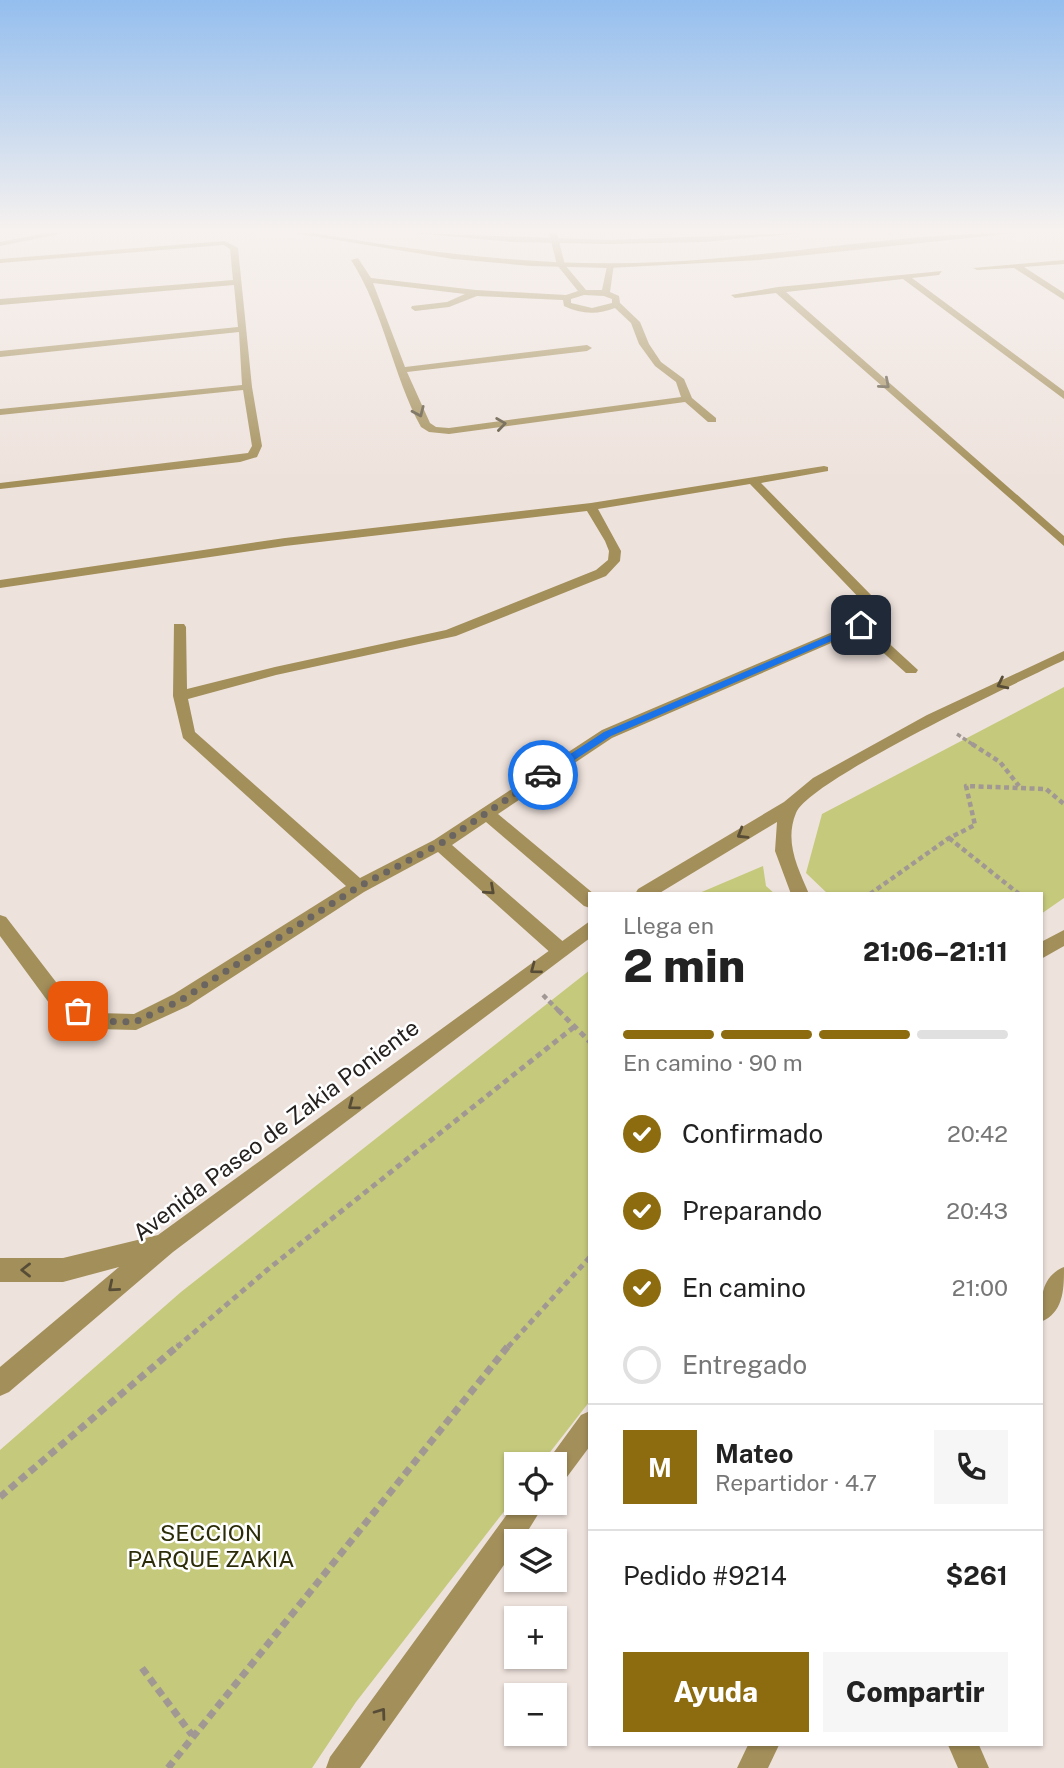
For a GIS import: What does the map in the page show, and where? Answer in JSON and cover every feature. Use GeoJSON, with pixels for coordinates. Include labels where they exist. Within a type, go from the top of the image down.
{"type":"FeatureCollection","features":[{"type":"Feature","properties":{"kind":"street"},"geometry":{"type":"LineString","coordinates":[[0,486],[253,455],[257,446],[247,387],[242,316]]}},
{"type":"Feature","properties":{"kind":"street"},"geometry":{"type":"LineString","coordinates":[[380,316],[425,425],[433,430],[449,431],[687,399]]}},
{"type":"Feature","properties":{"kind":"street"},"geometry":{"type":"LineString","coordinates":[[631,316],[644,344],[658,364],[680,381],[687,399],[712,420]]}},
{"type":"Feature","properties":{"kind":"street"},"geometry":{"type":"LineString","coordinates":[[807,316],[1062,537]]}},
{"type":"Feature","properties":{"kind":"street"},"geometry":{"type":"LineString","coordinates":[[957,316],[1064,396]]}},
{"type":"Feature","properties":{"kind":"street"},"geometry":{"type":"LineString","coordinates":[[0,354],[243,329]]}},
{"type":"Feature","properties":{"kind":"street"},"geometry":{"type":"LineString","coordinates":[[401,370],[587,348]]}},
{"type":"Feature","properties":{"kind":"street"},"geometry":{"type":"LineString","coordinates":[[0,412],[247,387]]}},
{"type":"Feature","properties":{"kind":"street"},"geometry":{"type":"LineString","coordinates":[[0,584],[285,542],[591,507],[824,469]]}},
{"type":"Feature","properties":{"kind":"street"},"geometry":{"type":"LineString","coordinates":[[0,922],[59,1001],[97,1021],[135,1022],[181,1000],[358,887],[440,844],[607,734],[861,625],[872,613],[870,602],[753,481]]}},
{"type":"Feature","properties":{"kind":"street"},"geometry":{"type":"LineString","coordinates":[[180,696],[275,671],[451,633],[601,573],[614,561],[615,551],[591,507]]}},
{"type":"Feature","properties":{"kind":"street"},"geometry":{"type":"LineString","coordinates":[[861,625],[911,670]]}},
{"type":"Feature","properties":{"kind":"street"},"geometry":{"type":"LineString","coordinates":[[179,627],[180,696],[188,734],[358,887]]}},
{"type":"Feature","properties":{"kind":"street"},"geometry":{"type":"LineString","coordinates":[[647,892],[790,806],[819,782],[932,718],[1064,655]]}},
{"type":"Feature","properties":{"kind":"street"},"geometry":{"type":"LineString","coordinates":[[790,806],[780,831],[781,847],[799,892]]}},
{"type":"Feature","properties":{"kind":"street"},"geometry":{"type":"LineString","coordinates":[[487,814],[588,899]]}},
{"type":"Feature","properties":{"kind":"street"},"geometry":{"type":"LineString","coordinates":[[440,844],[560,950]]}},
{"type":"Feature","properties":{"kind":"street","name":"Avenida Paseo de Zakia Poniente"},"geometry":{"type":"LineString","coordinates":[[0,1382],[165,1244],[588,929]]}},
{"type":"Feature","properties":{"kind":"street"},"geometry":{"type":"LineString","coordinates":[[1043,951],[1064,937]]}},
{"type":"Feature","properties":{"kind":"street"},"geometry":{"type":"LineString","coordinates":[[0,1270],[63,1270],[165,1244]]}},
{"type":"Feature","properties":{"kind":"street"},"geometry":{"type":"LineString","coordinates":[[1043,1307],[1064,1279]]}},
{"type":"Feature","properties":{"kind":"street"},"geometry":{"type":"LineString","coordinates":[[567,1456],[588,1427]]}},
{"type":"Feature","properties":{"kind":"street"},"geometry":{"type":"LineString","coordinates":[[341,1768],[523,1515]]}},
{"type":"Feature","properties":{"kind":"street"},"geometry":{"type":"LineString","coordinates":[[752,1768],[763,1746]]}},
{"type":"Feature","properties":{"kind":"street"},"geometry":{"type":"LineString","coordinates":[[963,1746],[974,1768]]}},
{"type":"Feature","properties":{"kind":"path"},"geometry":{"type":"LineString","coordinates":[[932,718],[1000,762],[1019,787]]}},
{"type":"Feature","properties":{"kind":"path"},"geometry":{"type":"LineString","coordinates":[[873,892],[949,838],[975,825],[966,786],[1046,789],[1064,804]]}},
{"type":"Feature","properties":{"kind":"path"},"geometry":{"type":"LineString","coordinates":[[949,838],[1016,892]]}},
{"type":"Feature","properties":{"kind":"path"},"geometry":{"type":"LineString","coordinates":[[525,977],[588,1040]]}},
{"type":"Feature","properties":{"kind":"path"},"geometry":{"type":"LineString","coordinates":[[0,1497],[267,1269],[574,1027]]}},
{"type":"Feature","properties":{"kind":"path"},"geometry":{"type":"LineString","coordinates":[[168,1768],[489,1367],[588,1259]]}},
{"type":"Feature","properties":{"kind":"path"},"geometry":{"type":"LineString","coordinates":[[142,1668],[192,1735]]}},
{"type":"Feature","properties":{"kind":"green space"},"geometry":{"type":"Polygon","coordinates":[[[1064,687],[1064,898],[1043,913],[1043,892],[826,892],[806,873],[822,814],[1064,687]]]}},
{"type":"Feature","properties":{"kind":"green space"},"geometry":{"type":"Polygon","coordinates":[[[763,866],[766,886],[773,892],[702,892],[763,866]]]}},
{"type":"Feature","properties":{"kind":"green space","name":"SECCION PARQUE ZAKIA"},"geometry":{"type":"Polygon","coordinates":[[[588,972],[588,1404],[550,1452],[504,1452],[504,1511],[356,1702],[312,1768],[0,1768],[0,1450],[181,1292],[588,972]]]}},
{"type":"Feature","properties":{"kind":"way so far"},"geometry":{"type":"LineString","coordinates":[[78,1011],[97,1021],[135,1022],[181,1000],[358,887],[440,844],[543,775]]}},
{"type":"Feature","properties":{"kind":"route"},"geometry":{"type":"LineString","coordinates":[[543,775],[607,734],[861,625]]}}]}
